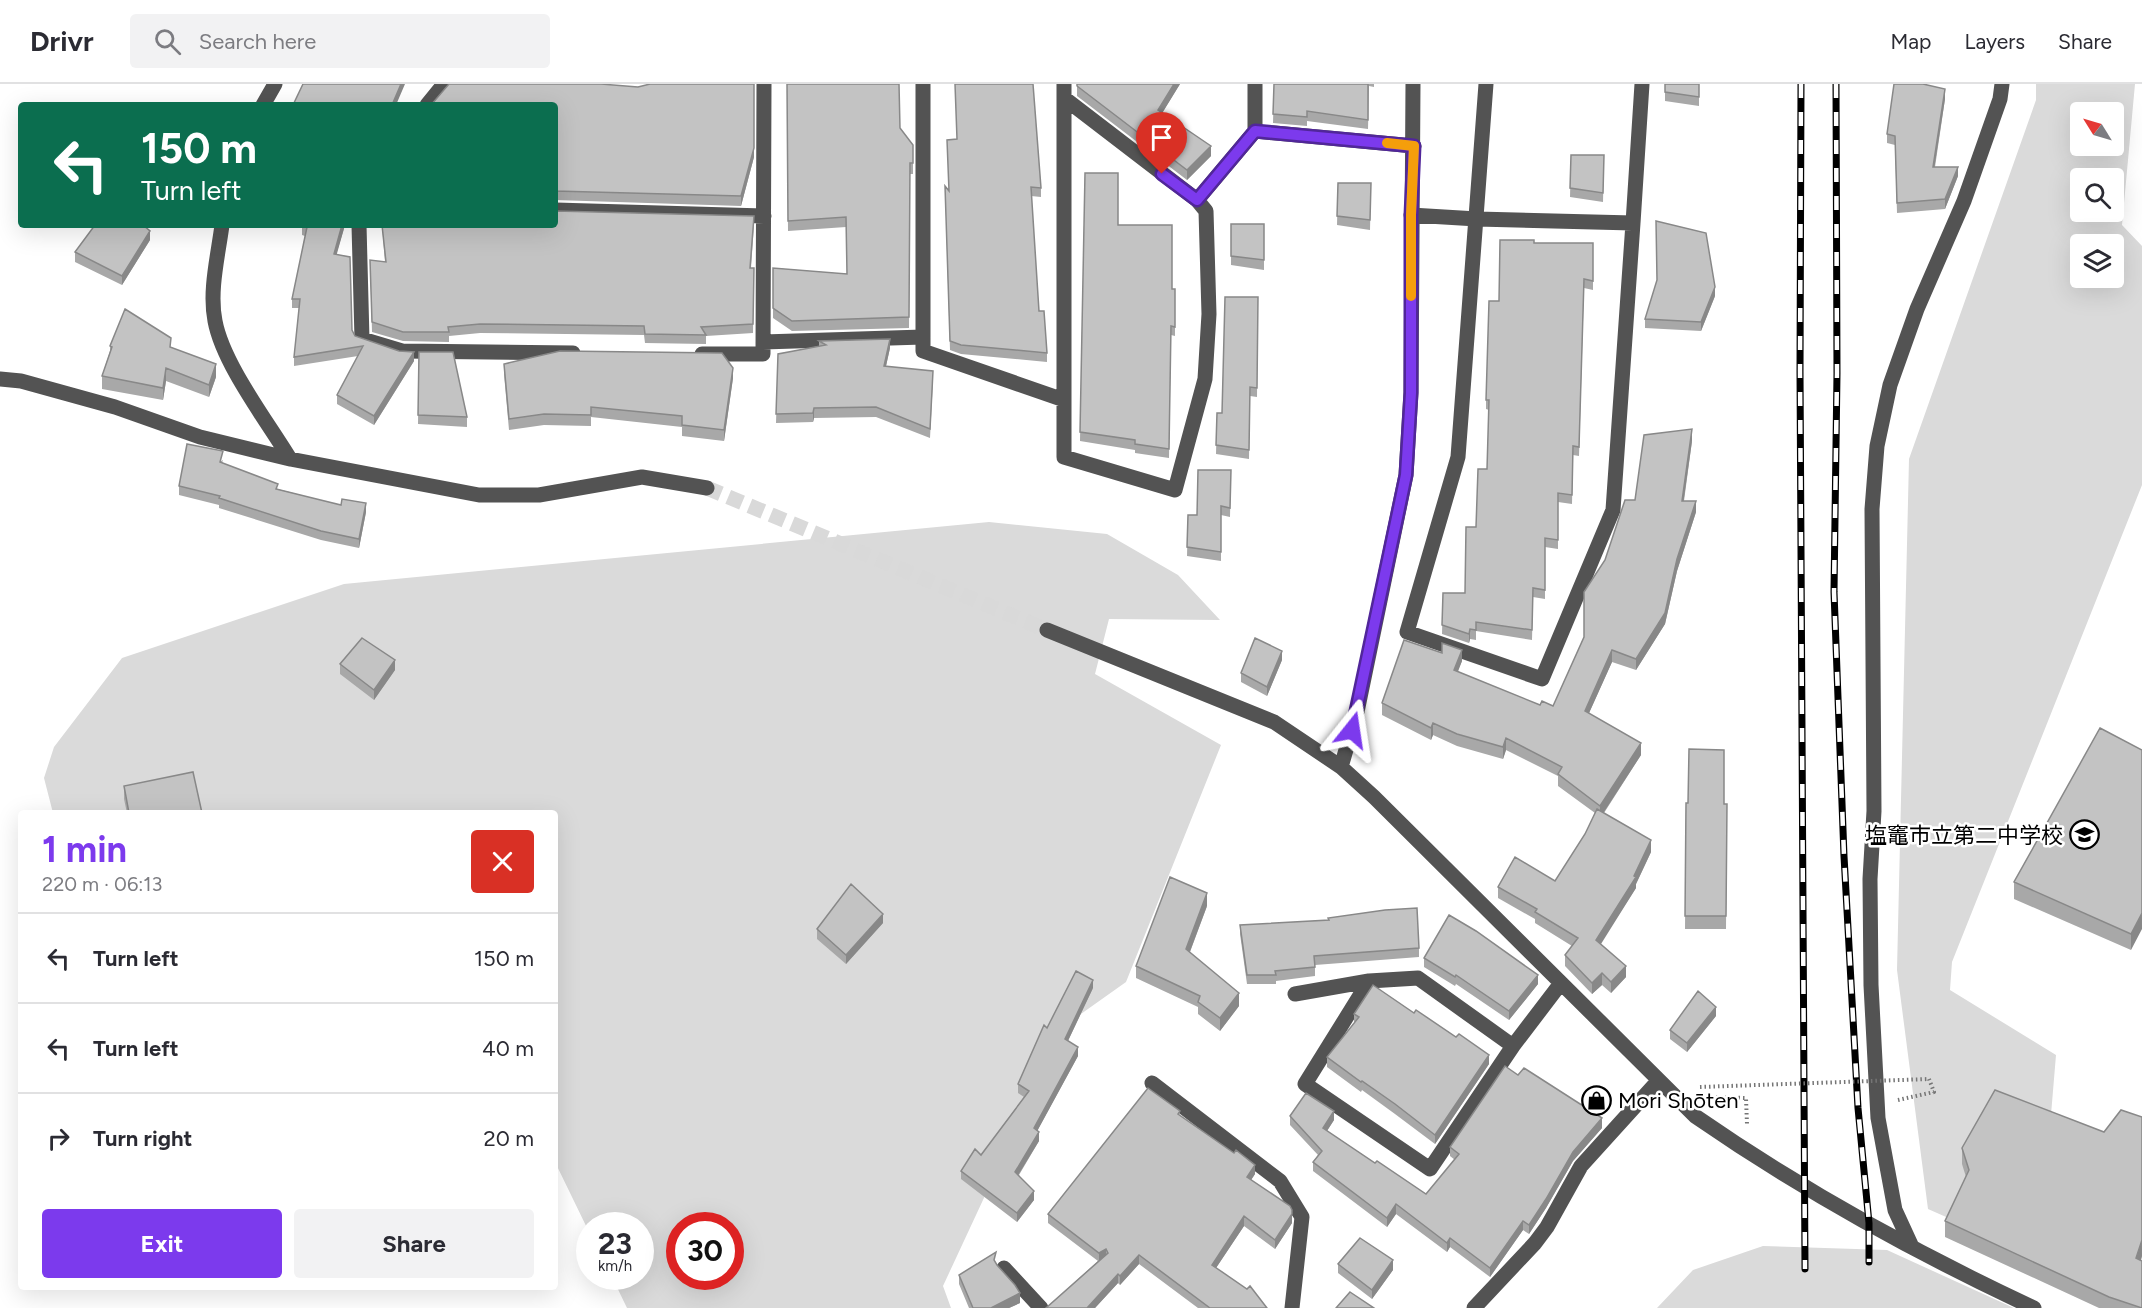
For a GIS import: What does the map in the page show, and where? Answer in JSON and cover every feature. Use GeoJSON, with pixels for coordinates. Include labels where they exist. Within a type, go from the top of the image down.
{"type":"FeatureCollection","features":[{"type":"Feature","properties":{"kind":"street"},"geometry":{"type":"LineString","coordinates":[[265,102],[275,84]]}},
{"type":"Feature","properties":{"kind":"street"},"geometry":{"type":"LineString","coordinates":[[429,102],[444,84]]}},
{"type":"Feature","properties":{"kind":"street"},"geometry":{"type":"LineString","coordinates":[[693,353],[763,354],[764,84]]}},
{"type":"Feature","properties":{"kind":"street"},"geometry":{"type":"LineString","coordinates":[[923,84],[923,351],[1064,400]]}},
{"type":"Feature","properties":{"kind":"street"},"geometry":{"type":"LineString","coordinates":[[1197,200],[1255,131],[1255,84]]}},
{"type":"Feature","properties":{"kind":"street"},"geometry":{"type":"LineString","coordinates":[[1341,767],[1357,712],[1406,475],[1411,393],[1413,84]]}},
{"type":"Feature","properties":{"kind":"street"},"geometry":{"type":"LineString","coordinates":[[1486,84],[1458,457],[1407,633],[1542,679],[1613,510],[1642,84]]}},
{"type":"Feature","properties":{"kind":"street"},"geometry":{"type":"LineString","coordinates":[[1912,1247],[1895,1210],[1878,1118],[1871,985],[1870,879],[1874,811],[1872,509],[1877,446],[1890,385],[1917,309],[1964,201],[2001,99],[2002,84]]}},
{"type":"Feature","properties":{"kind":"street"},"geometry":{"type":"LineString","coordinates":[[1064,91],[1197,200],[1206,211],[1209,314],[1205,379],[1175,490],[1064,457],[1064,91]]}},
{"type":"Feature","properties":{"kind":"street"},"geometry":{"type":"LineString","coordinates":[[1255,131],[1414,146]]}},
{"type":"Feature","properties":{"kind":"street"},"geometry":{"type":"LineString","coordinates":[[558,210],[764,216]]}},
{"type":"Feature","properties":{"kind":"street"},"geometry":{"type":"LineString","coordinates":[[1411,215],[1633,223]]}},
{"type":"Feature","properties":{"kind":"street"},"geometry":{"type":"LineString","coordinates":[[222,228],[214,298],[215,321],[222,345],[290,459]]}},
{"type":"Feature","properties":{"kind":"street"},"geometry":{"type":"LineString","coordinates":[[358,228],[362,339],[402,351],[588,353]]}},
{"type":"Feature","properties":{"kind":"street"},"geometry":{"type":"LineString","coordinates":[[763,342],[923,337]]}},
{"type":"Feature","properties":{"kind":"street"},"geometry":{"type":"LineString","coordinates":[[0,379],[21,381],[115,407],[200,437],[290,459],[479,495],[539,495],[642,477],[707,488]]}},
{"type":"Feature","properties":{"kind":"street"},"geometry":{"type":"LineString","coordinates":[[1047,630],[1274,722],[1341,767],[1695,1116],[1804,1188],[1953,1270],[2034,1308]]}},
{"type":"Feature","properties":{"kind":"street"},"geometry":{"type":"LineString","coordinates":[[1295,994],[1369,981],[1419,978],[1513,1046]]}},
{"type":"Feature","properties":{"kind":"street"},"geometry":{"type":"LineString","coordinates":[[1369,981],[1305,1084],[1430,1169],[1513,1046],[1561,983]]}},
{"type":"Feature","properties":{"kind":"street"},"geometry":{"type":"LineString","coordinates":[[1474,1308],[1535,1243],[1547,1227],[1581,1166],[1658,1081]]}},
{"type":"Feature","properties":{"kind":"street"},"geometry":{"type":"LineString","coordinates":[[1152,1083],[1280,1181],[1302,1217],[1292,1308]]}},
{"type":"Feature","properties":{"kind":"street"},"geometry":{"type":"LineString","coordinates":[[1004,1268],[1041,1308]]}},
{"type":"Feature","properties":{"kind":"path"},"geometry":{"type":"LineString","coordinates":[[1747,1124],[1746,1098],[1700,1096],[1700,1088],[1929,1079],[1934,1092],[1910,1098]]}},
{"type":"Feature","properties":{"kind":"shaded area"},"geometry":{"type":"Polygon","coordinates":[[[2036,84],[2135,84],[2124,203],[2124,168],[2070,168],[2070,222],[2122,222],[2122,225],[2142,246],[2142,485],[1952,962],[1950,990],[2056,1055],[2039,1258],[1928,1209],[1897,970],[1909,459],[2036,100],[2036,84]]]}},
{"type":"Feature","properties":{"kind":"shaded area"},"geometry":{"type":"Polygon","coordinates":[[[989,522],[1107,534],[1178,575],[1220,620],[1109,619],[1095,674],[1221,745],[1126,982],[1064,1026],[943,1286],[951,1308],[627,1308],[618,1290],[654,1290],[654,1212],[579,1212],[558,1168],[558,810],[52,810],[44,778],[54,747],[122,658],[344,584],[989,522]]]}},
{"type":"Feature","properties":{"kind":"shaded area"},"geometry":{"type":"Polygon","coordinates":[[[1763,1246],[1887,1250],[2014,1308],[1657,1308],[1693,1270],[1763,1246]]]}},
{"type":"Feature","properties":{"kind":"building"},"geometry":{"type":"Polygon","coordinates":[[[303,84],[401,84],[393,102],[294,102],[303,84]]]}},
{"type":"Feature","properties":{"kind":"building"},"geometry":{"type":"Polygon","coordinates":[[[449,84],[601,84],[638,87],[650,84],[754,84],[754,148],[741,196],[558,191],[558,102],[434,102],[449,84]]]}},
{"type":"Feature","properties":{"kind":"building"},"geometry":{"type":"Polygon","coordinates":[[[787,84],[899,84],[900,128],[913,145],[913,163],[910,163],[909,317],[792,321],[773,308],[773,268],[847,274],[846,217],[788,221],[787,84]]]}},
{"type":"Feature","properties":{"kind":"building"},"geometry":{"type":"Polygon","coordinates":[[[955,84],[1033,84],[1041,188],[1031,187],[1039,311],[1044,311],[1047,353],[961,345],[950,341],[945,186],[949,191],[947,140],[957,139],[955,84]]]}},
{"type":"Feature","properties":{"kind":"building"},"geometry":{"type":"Polygon","coordinates":[[[1077,84],[1174,84],[1158,110],[1211,146],[1187,170],[1077,84]]]}},
{"type":"Feature","properties":{"kind":"building"},"geometry":{"type":"Polygon","coordinates":[[[1274,84],[1368,84],[1368,120],[1307,111],[1307,117],[1273,114],[1274,84]]]}},
{"type":"Feature","properties":{"kind":"building"},"geometry":{"type":"Polygon","coordinates":[[[1665,84],[1699,84],[1699,97],[1665,92],[1665,84]]]}},
{"type":"Feature","properties":{"kind":"building"},"geometry":{"type":"Polygon","coordinates":[[[1894,84],[1923,84],[1945,89],[1933,167],[1958,167],[1945,199],[1897,203],[1895,136],[1887,134],[1894,84]]]}},
{"type":"Feature","properties":{"kind":"building"},"geometry":{"type":"Polygon","coordinates":[[[1571,155],[1604,155],[1603,193],[1570,188],[1571,155]]]}},
{"type":"Feature","properties":{"kind":"building"},"geometry":{"type":"Polygon","coordinates":[[[1085,173],[1118,173],[1118,225],[1172,225],[1172,289],[1175,289],[1175,327],[1171,326],[1169,449],[1135,444],[1135,440],[1080,432],[1085,173]]]}},
{"type":"Feature","properties":{"kind":"building"},"geometry":{"type":"Polygon","coordinates":[[[1338,183],[1371,183],[1370,220],[1337,216],[1338,183]]]}},
{"type":"Feature","properties":{"kind":"building"},"geometry":{"type":"Polygon","coordinates":[[[558,211],[754,216],[750,268],[754,268],[753,324],[701,327],[706,335],[645,334],[644,326],[480,324],[448,327],[449,332],[403,332],[372,322],[370,260],[386,262],[382,228],[558,228],[558,211]]]}},
{"type":"Feature","properties":{"kind":"building"},"geometry":{"type":"Polygon","coordinates":[[[1656,221],[1706,233],[1715,287],[1701,322],[1645,319],[1657,280],[1656,221]]]}},
{"type":"Feature","properties":{"kind":"building"},"geometry":{"type":"Polygon","coordinates":[[[1231,224],[1264,224],[1264,260],[1231,256],[1231,224]]]}},
{"type":"Feature","properties":{"kind":"building"},"geometry":{"type":"Polygon","coordinates":[[[93,228],[146,228],[150,231],[122,276],[75,252],[93,228]]]}},
{"type":"Feature","properties":{"kind":"building"},"geometry":{"type":"Polygon","coordinates":[[[307,228],[341,228],[334,254],[350,257],[352,330],[355,336],[399,351],[414,352],[374,416],[337,395],[363,346],[294,357],[300,299],[292,299],[307,228]]]}},
{"type":"Feature","properties":{"kind":"building"},"geometry":{"type":"Polygon","coordinates":[[[1500,240],[1534,240],[1534,243],[1593,243],[1593,281],[1584,279],[1579,447],[1573,446],[1572,495],[1558,493],[1558,540],[1545,538],[1545,590],[1533,588],[1532,630],[1476,622],[1476,630],[1470,629],[1469,634],[1442,625],[1443,593],[1465,593],[1466,527],[1476,527],[1478,469],[1487,469],[1489,400],[1486,400],[1489,301],[1499,301],[1500,240]]]}},
{"type":"Feature","properties":{"kind":"building"},"geometry":{"type":"Polygon","coordinates":[[[1225,297],[1258,297],[1257,388],[1250,387],[1249,450],[1216,445],[1217,413],[1222,413],[1225,297]]]}},
{"type":"Feature","properties":{"kind":"building"},"geometry":{"type":"Polygon","coordinates":[[[125,309],[171,338],[170,347],[216,364],[209,385],[166,368],[163,388],[102,376],[112,347],[110,346],[125,309]]]}},
{"type":"Feature","properties":{"kind":"building"},"geometry":{"type":"Polygon","coordinates":[[[890,339],[884,366],[933,371],[930,429],[876,407],[814,408],[813,413],[776,414],[778,354],[826,345],[819,341],[890,339]]]}},
{"type":"Feature","properties":{"kind":"building"},"geometry":{"type":"Polygon","coordinates":[[[560,351],[722,353],[733,368],[724,430],[682,425],[682,416],[591,407],[591,415],[544,414],[509,419],[504,364],[560,351]]]}},
{"type":"Feature","properties":{"kind":"building"},"geometry":{"type":"Polygon","coordinates":[[[419,352],[453,352],[467,417],[418,415],[419,352]]]}},
{"type":"Feature","properties":{"kind":"building"},"geometry":{"type":"Polygon","coordinates":[[[1692,429],[1682,501],[1696,501],[1677,559],[1665,613],[1636,659],[1612,650],[1585,711],[1641,743],[1600,806],[1558,774],[1562,767],[1506,738],[1503,747],[1457,734],[1433,723],[1431,728],[1382,703],[1404,640],[1442,653],[1442,643],[1462,650],[1454,670],[1540,705],[1542,701],[1553,706],[1584,637],[1584,592],[1605,560],[1625,500],[1635,500],[1644,435],[1692,429]]]}},
{"type":"Feature","properties":{"kind":"building"},"geometry":{"type":"Polygon","coordinates":[[[187,444],[223,451],[220,462],[278,484],[276,489],[341,505],[342,499],[366,503],[359,539],[321,531],[219,498],[220,496],[179,486],[187,444]]]}},
{"type":"Feature","properties":{"kind":"building"},"geometry":{"type":"Polygon","coordinates":[[[1198,470],[1231,470],[1230,508],[1221,506],[1221,552],[1187,547],[1188,515],[1197,515],[1198,470]]]}},
{"type":"Feature","properties":{"kind":"building"},"geometry":{"type":"Polygon","coordinates":[[[362,638],[395,660],[374,690],[340,664],[362,638]]]}},
{"type":"Feature","properties":{"kind":"building"},"geometry":{"type":"Polygon","coordinates":[[[1255,638],[1282,651],[1267,687],[1241,673],[1255,638]]]}},
{"type":"Feature","properties":{"kind":"building"},"geometry":{"type":"Polygon","coordinates":[[[2100,728],[2142,750],[2142,913],[2131,934],[2014,882],[2100,728]]]}},
{"type":"Feature","properties":{"kind":"building"},"geometry":{"type":"Polygon","coordinates":[[[1689,749],[1724,750],[1724,804],[1727,804],[1726,916],[1685,916],[1689,749]]]}},
{"type":"Feature","properties":{"kind":"building"},"geometry":{"type":"Polygon","coordinates":[[[193,772],[201,810],[128,810],[124,786],[193,772]]]}},
{"type":"Feature","properties":{"kind":"building"},"geometry":{"type":"Polygon","coordinates":[[[1597,809],[1651,840],[1634,876],[1636,877],[1596,940],[1626,966],[1611,982],[1602,973],[1592,983],[1565,955],[1578,938],[1535,912],[1537,909],[1498,887],[1515,857],[1555,881],[1585,834],[1597,809]]]}},
{"type":"Feature","properties":{"kind":"building"},"geometry":{"type":"Polygon","coordinates":[[[1170,877],[1207,893],[1186,949],[1239,993],[1220,1018],[1198,1002],[1200,996],[1136,966],[1170,877]]]}},
{"type":"Feature","properties":{"kind":"building"},"geometry":{"type":"Polygon","coordinates":[[[851,884],[883,914],[846,955],[817,929],[851,884]]]}},
{"type":"Feature","properties":{"kind":"building"},"geometry":{"type":"Polygon","coordinates":[[[1417,908],[1419,948],[1314,956],[1315,967],[1275,971],[1276,975],[1247,975],[1240,925],[1329,920],[1328,918],[1385,910],[1417,908]]]}},
{"type":"Feature","properties":{"kind":"building"},"geometry":{"type":"Polygon","coordinates":[[[1449,915],[1476,931],[1538,975],[1509,1011],[1456,975],[1455,977],[1424,958],[1449,915]]]}},
{"type":"Feature","properties":{"kind":"building"},"geometry":{"type":"Polygon","coordinates":[[[1076,971],[1093,980],[1065,1039],[1078,1047],[1034,1128],[1039,1132],[1015,1172],[1034,1191],[1017,1213],[961,1171],[975,1149],[981,1155],[1029,1091],[1018,1084],[1044,1025],[1047,1028],[1076,971]]]}},
{"type":"Feature","properties":{"kind":"building"},"geometry":{"type":"Polygon","coordinates":[[[1373,985],[1414,1013],[1416,1010],[1456,1037],[1459,1034],[1489,1055],[1435,1135],[1327,1057],[1359,1017],[1354,1014],[1373,985]]]}},
{"type":"Feature","properties":{"kind":"building"},"geometry":{"type":"Polygon","coordinates":[[[1698,991],[1716,1007],[1687,1043],[1670,1030],[1698,991]]]}},
{"type":"Feature","properties":{"kind":"building"},"geometry":{"type":"Polygon","coordinates":[[[1505,1066],[1518,1075],[1524,1068],[1602,1118],[1573,1152],[1529,1225],[1523,1221],[1490,1268],[1450,1238],[1447,1243],[1396,1204],[1387,1218],[1313,1162],[1322,1151],[1290,1116],[1306,1093],[1334,1111],[1323,1128],[1426,1194],[1459,1154],[1450,1147],[1505,1066]]]}},
{"type":"Feature","properties":{"kind":"building"},"geometry":{"type":"Polygon","coordinates":[[[1148,1088],[1180,1111],[1178,1114],[1234,1153],[1236,1150],[1255,1165],[1247,1177],[1290,1206],[1292,1214],[1275,1240],[1244,1216],[1212,1265],[1247,1289],[1250,1286],[1267,1308],[1210,1308],[1139,1255],[1087,1308],[1046,1308],[1108,1253],[1106,1249],[1099,1253],[1048,1214],[1148,1088]]]}},
{"type":"Feature","properties":{"kind":"building"},"geometry":{"type":"Polygon","coordinates":[[[1995,1090],[2104,1132],[2121,1110],[2142,1117],[2142,1240],[2136,1258],[2142,1261],[2142,1308],[2109,1297],[1945,1221],[1969,1170],[1962,1148],[1995,1090]]]}},
{"type":"Feature","properties":{"kind":"building"},"geometry":{"type":"Polygon","coordinates":[[[1360,1238],[1393,1260],[1372,1290],[1338,1264],[1360,1238]]]}},
{"type":"Feature","properties":{"kind":"building"},"geometry":{"type":"Polygon","coordinates":[[[996,1252],[994,1260],[1020,1293],[991,1308],[973,1308],[959,1275],[996,1252]]]}},
{"type":"Feature","properties":{"kind":"building"},"geometry":{"type":"Polygon","coordinates":[[[1350,1292],[1374,1308],[1336,1308],[1350,1292]]]}},
{"type":"Feature","properties":{"kind":"tunnel"},"geometry":{"type":"LineString","coordinates":[[707,488],[1047,630]]}},
{"type":"Feature","properties":{"kind":"railway"},"geometry":{"type":"LineString","coordinates":[[1801,84],[1800,371],[1805,1269]]}},
{"type":"Feature","properties":{"kind":"railway"},"geometry":{"type":"LineString","coordinates":[[1836,84],[1837,373],[1834,592],[1844,856],[1858,1108],[1869,1223],[1869,1262]]}},
{"type":"Feature","properties":{"kind":"slow traffic"},"geometry":{"type":"LineString","coordinates":[[1387,143],[1414,146],[1411,296]]}},
{"type":"Feature","properties":{"kind":"place","name":"塩竈市立第二中学校"},"geometry":{"type":"Point","coordinates":[2084,835]}},
{"type":"Feature","properties":{"kind":"place","name":"Mori Shōten"},"geometry":{"type":"Point","coordinates":[1597,1100]}},
{"type":"Feature","properties":{"kind":"route"},"geometry":{"type":"LineString","coordinates":[[1162,174],[1197,200],[1255,131],[1414,146],[1411,215],[1411,393],[1406,475],[1352,730]]}}]}
